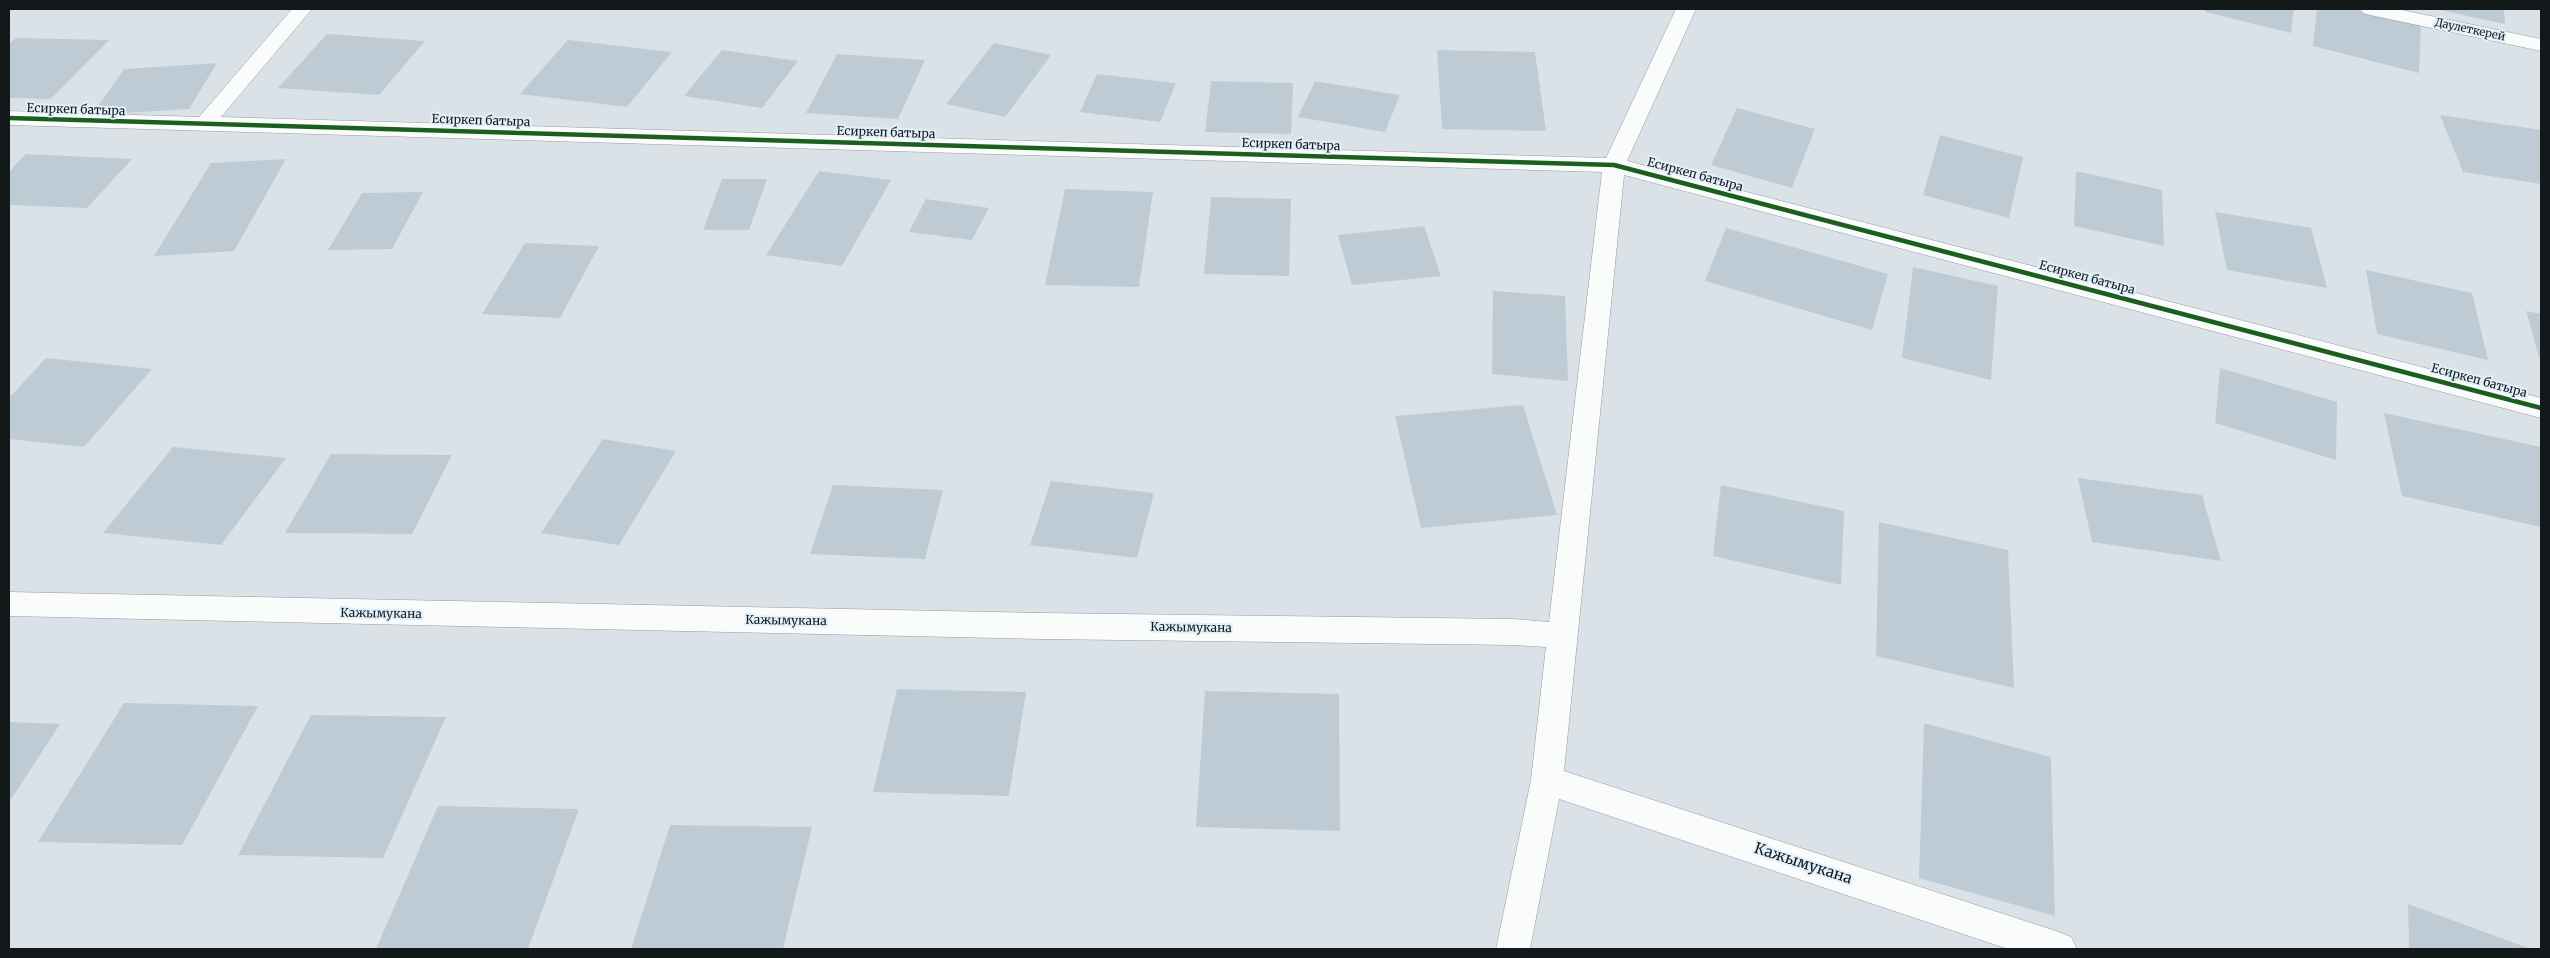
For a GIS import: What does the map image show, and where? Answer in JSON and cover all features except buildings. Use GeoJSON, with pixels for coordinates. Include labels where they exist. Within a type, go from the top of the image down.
{"type":"FeatureCollection","features":[{"type":"Feature","properties":{"kind":"street"},"geometry":{"type":"LineString","coordinates":[[205,123],[302,9]]}},
{"type":"Feature","properties":{"kind":"street"},"geometry":{"type":"LineString","coordinates":[[1513,949],[1547,780],[1614,164],[1686,9]]}},
{"type":"Feature","properties":{"kind":"street","name":"Даулеткерей"},"geometry":{"type":"LineString","coordinates":[[2370,9],[2541,45]]}},
{"type":"Feature","properties":{"kind":"street","name":"Есиркеп батыра"},"geometry":{"type":"LineString","coordinates":[[9,118],[1614,164],[2541,408]]}},
{"type":"Feature","properties":{"kind":"street","name":"Кажымукана"},"geometry":{"type":"LineString","coordinates":[[9,604],[1032,626],[1514,632],[1562,636]]}},
{"type":"Feature","properties":{"kind":"street","name":"Кажымукана"},"geometry":{"type":"LineString","coordinates":[[1547,780],[2059,949]]}},
{"type":"Feature","properties":{"kind":"cycle path"},"geometry":{"type":"LineString","coordinates":[[9,118],[1614,165],[2541,408]]}}]}
